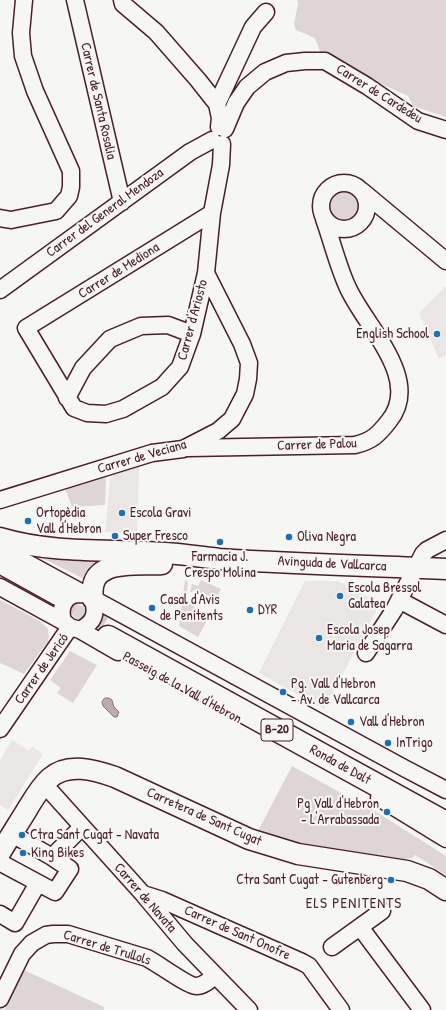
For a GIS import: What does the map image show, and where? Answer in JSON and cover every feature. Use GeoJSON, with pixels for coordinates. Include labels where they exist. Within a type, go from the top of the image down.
{"type":"FeatureCollection","features":[{"type":"Feature","properties":{"kind":"highway"},"geometry":{"type":"LineString","coordinates":[[0,562],[65,616]]}},
{"type":"Feature","properties":{"kind":"highway"},"geometry":{"type":"LineString","coordinates":[[0,577],[65,616]]}},
{"type":"Feature","properties":{"kind":"highway","name":"Ronda de Dalt"},"geometry":{"type":"LineString","coordinates":[[446,808],[112,631],[446,823]]}},
{"type":"Feature","properties":{"kind":"main road","name":"Avinguda de Vallcarca"},"geometry":{"type":"LineString","coordinates":[[0,538],[32,546],[50,548],[180,553],[218,559],[446,569]]}},
{"type":"Feature","properties":{"kind":"main road","name":"Avinguda de Vallcarca"},"geometry":{"type":"LineString","coordinates":[[88,596],[99,574],[110,567],[181,563],[218,559]]}},
{"type":"Feature","properties":{"kind":"main road","name":"Carretera de Sant Cugat"},"geometry":{"type":"LineString","coordinates":[[1,858],[44,784],[58,773],[67,770],[86,769],[95,770],[115,777],[265,845],[320,859],[407,871],[429,879],[446,890]]}},
{"type":"Feature","properties":{"kind":"street"},"geometry":{"type":"LineString","coordinates":[[0,218],[11,220],[56,211],[69,196],[71,187],[71,171],[35,91],[24,56],[20,33],[24,0]]}},
{"type":"Feature","properties":{"kind":"street","name":"Carrer de Santa Rosalia"},"geometry":{"type":"LineString","coordinates":[[75,0],[122,202]]}},
{"type":"Feature","properties":{"kind":"street"},"geometry":{"type":"LineString","coordinates":[[122,0],[123,4],[169,45],[217,104],[220,118],[219,135],[221,166],[212,213],[206,273]]}},
{"type":"Feature","properties":{"kind":"street"},"geometry":{"type":"LineString","coordinates":[[217,104],[253,27],[266,12]]}},
{"type":"Feature","properties":{"kind":"street","name":"Carrer de Cardedeu"},"geometry":{"type":"LineString","coordinates":[[219,135],[236,103],[247,87],[265,72],[286,63],[305,61],[325,61],[367,86],[418,121],[446,130]]}},
{"type":"Feature","properties":{"kind":"street","name":"Carrer del General Mendoza"},"geometry":{"type":"LineString","coordinates":[[0,290],[190,152],[219,135]]}},
{"type":"Feature","properties":{"kind":"street"},"geometry":{"type":"LineString","coordinates":[[361,190],[367,200],[366,214],[362,222],[355,227],[343,230],[329,224],[324,219],[321,211],[321,203],[323,196],[328,189],[334,185],[342,183],[350,184],[361,190],[444,257]]}},
{"type":"Feature","properties":{"kind":"street","name":"Carrer de Mediona"},"geometry":{"type":"LineString","coordinates":[[26,328],[212,213]]}},
{"type":"Feature","properties":{"kind":"street","name":"Carrer de Palou"},"geometry":{"type":"LineString","coordinates":[[183,448],[355,446],[372,439],[391,419],[398,404],[399,382],[387,352],[348,288],[324,219]]}},
{"type":"Feature","properties":{"kind":"street","name":"Carrer d'Ariosto"},"geometry":{"type":"LineString","coordinates":[[26,328],[74,408],[87,413],[106,414],[129,406],[162,387],[180,367],[192,334],[206,273]]}},
{"type":"Feature","properties":{"kind":"street","name":"Carrer de Veciana"},"geometry":{"type":"LineString","coordinates":[[0,500],[152,453],[183,448],[218,431],[232,419],[246,394],[249,363],[242,344],[206,273]]}},
{"type":"Feature","properties":{"kind":"street"},"geometry":{"type":"LineString","coordinates":[[67,398],[83,368],[110,339],[141,326],[168,325],[192,334]]}},
{"type":"Feature","properties":{"kind":"street"},"geometry":{"type":"LineString","coordinates":[[366,653],[394,610],[423,554],[427,550],[446,540]]}},
{"type":"Feature","properties":{"kind":"street"},"geometry":{"type":"LineString","coordinates":[[0,548],[446,790]]}},
{"type":"Feature","properties":{"kind":"street","name":"Passeig de la Vall d'Hebron"},"geometry":{"type":"LineString","coordinates":[[0,587],[65,616],[377,797],[446,839]]}},
{"type":"Feature","properties":{"kind":"street"},"geometry":{"type":"LineString","coordinates":[[65,616],[62,618],[62,610],[68,597],[74,595],[88,596]]}},
{"type":"Feature","properties":{"kind":"street","name":"Carrer de Jericó"},"geometry":{"type":"LineString","coordinates":[[0,729],[65,616],[91,622],[95,612],[88,596]]}},
{"type":"Feature","properties":{"kind":"street"},"geometry":{"type":"LineString","coordinates":[[399,600],[446,625]]}},
{"type":"Feature","properties":{"kind":"street","name":"Carrer de Navata"},"geometry":{"type":"LineString","coordinates":[[44,784],[143,894],[185,944],[249,1010]]}},
{"type":"Feature","properties":{"kind":"street"},"geometry":{"type":"LineString","coordinates":[[52,857],[77,832]]}},
{"type":"Feature","properties":{"kind":"street"},"geometry":{"type":"LineString","coordinates":[[1,858],[38,883],[55,892],[70,869],[19,838]]}},
{"type":"Feature","properties":{"kind":"street"},"geometry":{"type":"LineString","coordinates":[[0,914],[15,923],[38,883]]}},
{"type":"Feature","properties":{"kind":"street","name":"Carrer de Sant Onofre"},"geometry":{"type":"LineString","coordinates":[[143,894],[162,900],[309,966],[341,1010]]}},
{"type":"Feature","properties":{"kind":"street"},"geometry":{"type":"LineString","coordinates":[[332,947],[382,911]]}},
{"type":"Feature","properties":{"kind":"street"},"geometry":{"type":"LineString","coordinates":[[360,927],[422,1010]]}},
{"type":"Feature","properties":{"kind":"street","name":"Carrer de Trullols"},"geometry":{"type":"LineString","coordinates":[[0,999],[17,963],[27,948],[39,938],[53,934],[68,934],[147,958],[191,985],[200,985],[208,982],[215,975]]}},
{"type":"Feature","properties":{"kind":"shaded area"},"geometry":{"type":"Polygon","coordinates":[[[297,0],[446,0],[446,117],[413,106],[408,96],[322,57],[315,38],[296,30],[294,24],[298,4],[297,0]]]}},
{"type":"Feature","properties":{"kind":"shaded area"},"geometry":{"type":"Polygon","coordinates":[[[341,189],[347,189],[351,190],[358,196],[361,206],[360,213],[354,220],[347,223],[341,223],[337,222],[330,216],[327,209],[327,203],[328,199],[334,192],[341,189]]]}},
{"type":"Feature","properties":{"kind":"shaded area","name":"English School"},"geometry":{"type":"Polygon","coordinates":[[[446,286],[446,355],[439,359],[419,313],[446,286]]]}},
{"type":"Feature","properties":{"kind":"shaded area","name":"Escola Gravi"},"geometry":{"type":"Polygon","coordinates":[[[139,466],[137,534],[105,532],[111,472],[139,466]]]}},
{"type":"Feature","properties":{"kind":"shaded area"},"geometry":{"type":"Polygon","coordinates":[[[106,475],[105,505],[72,507],[65,488],[106,475]]]}},
{"type":"Feature","properties":{"kind":"shaded area"},"geometry":{"type":"Polygon","coordinates":[[[36,555],[110,560],[97,563],[86,580],[36,555]]]}},
{"type":"Feature","properties":{"kind":"shaded area"},"geometry":{"type":"Polygon","coordinates":[[[185,580],[188,582],[186,601],[198,611],[209,617],[198,637],[179,626],[185,580]]]}},
{"type":"Feature","properties":{"kind":"shaded area"},"geometry":{"type":"Polygon","coordinates":[[[201,580],[221,589],[214,604],[202,597],[195,589],[190,592],[192,584],[198,586],[201,580]]]}},
{"type":"Feature","properties":{"kind":"shaded area","name":"Escola Josep Maria de Sagarra"},"geometry":{"type":"Polygon","coordinates":[[[305,581],[338,581],[380,604],[324,709],[259,673],[305,581]]]}},
{"type":"Feature","properties":{"kind":"shaded area"},"geometry":{"type":"Polygon","coordinates":[[[0,600],[40,622],[48,629],[48,641],[24,674],[0,663],[0,600]]]}},
{"type":"Feature","properties":{"kind":"shaded area"},"geometry":{"type":"Polygon","coordinates":[[[76,605],[82,605],[86,609],[86,615],[82,619],[76,619],[72,615],[72,609],[76,605]]]}},
{"type":"Feature","properties":{"kind":"shaded area"},"geometry":{"type":"Polygon","coordinates":[[[70,651],[97,665],[73,703],[57,693],[61,688],[50,680],[70,651]]]}},
{"type":"Feature","properties":{"kind":"shaded area"},"geometry":{"type":"Polygon","coordinates":[[[105,698],[112,700],[114,707],[119,712],[117,717],[114,717],[103,706],[102,702],[105,698]]]}},
{"type":"Feature","properties":{"kind":"shaded area"},"geometry":{"type":"Polygon","coordinates":[[[12,740],[29,751],[32,746],[43,754],[8,810],[0,805],[0,760],[12,740]]]}},
{"type":"Feature","properties":{"kind":"shaded area"},"geometry":{"type":"Polygon","coordinates":[[[292,766],[378,813],[446,856],[446,875],[415,855],[412,858],[404,859],[310,847],[292,843],[258,831],[292,766]]]}},
{"type":"Feature","properties":{"kind":"shaded area"},"geometry":{"type":"Polygon","coordinates":[[[24,970],[104,1007],[104,1010],[4,1010],[24,970]]]}},
{"type":"Feature","properties":{"kind":"tunnel"},"geometry":{"type":"LineString","coordinates":[[58,594],[115,625]]}},
{"type":"Feature","properties":{"kind":"place","name":"English School"},"geometry":{"type":"Point","coordinates":[437,334]}},
{"type":"Feature","properties":{"kind":"place","name":"Escola Gravi"},"geometry":{"type":"Point","coordinates":[122,513]}},
{"type":"Feature","properties":{"kind":"place","name":"Ortopèdia Vall d'Hebron"},"geometry":{"type":"Point","coordinates":[28,521]}},
{"type":"Feature","properties":{"kind":"place","name":"Super Fresco"},"geometry":{"type":"Point","coordinates":[115,536]}},
{"type":"Feature","properties":{"kind":"place","name":"Oliva Negra"},"geometry":{"type":"Point","coordinates":[289,537]}},
{"type":"Feature","properties":{"kind":"place","name":"Farmacia J. Crespo Molina"},"geometry":{"type":"Point","coordinates":[220,542]}},
{"type":"Feature","properties":{"kind":"place","name":"Escola Bressol Galatea"},"geometry":{"type":"Point","coordinates":[340,596]}},
{"type":"Feature","properties":{"kind":"place","name":"Casal d'Avis de Penitents"},"geometry":{"type":"Point","coordinates":[152,608]}},
{"type":"Feature","properties":{"kind":"place","name":"DYR"},"geometry":{"type":"Point","coordinates":[250,610]}},
{"type":"Feature","properties":{"kind":"place","name":"Escola Josep Maria de Sagarra"},"geometry":{"type":"Point","coordinates":[319,638]}},
{"type":"Feature","properties":{"kind":"place","name":"Pg. Vall d'Hebron - Av. de Vallcarca"},"geometry":{"type":"Point","coordinates":[283,692]}},
{"type":"Feature","properties":{"kind":"place","name":"Vall d'Hebron"},"geometry":{"type":"Point","coordinates":[351,722]}},
{"type":"Feature","properties":{"kind":"place","name":"InTrigo"},"geometry":{"type":"Point","coordinates":[388,743]}},
{"type":"Feature","properties":{"kind":"place","name":"Pg Vall d'Hebron - L'Arrabassada"},"geometry":{"type":"Point","coordinates":[387,812]}},
{"type":"Feature","properties":{"kind":"place","name":"Ctra Sant Cugat - Navata"},"geometry":{"type":"Point","coordinates":[22,835]}},
{"type":"Feature","properties":{"kind":"place","name":"King Bikes"},"geometry":{"type":"Point","coordinates":[23,853]}},
{"type":"Feature","properties":{"kind":"place","name":"Ctra Sant Cugat - Gutenberg"},"geometry":{"type":"Point","coordinates":[391,880]}},
{"type":"Feature","properties":{"kind":"district","name":"ELS PENITENTS"},"geometry":{"type":"Point","coordinates":[354,904]}}]}
